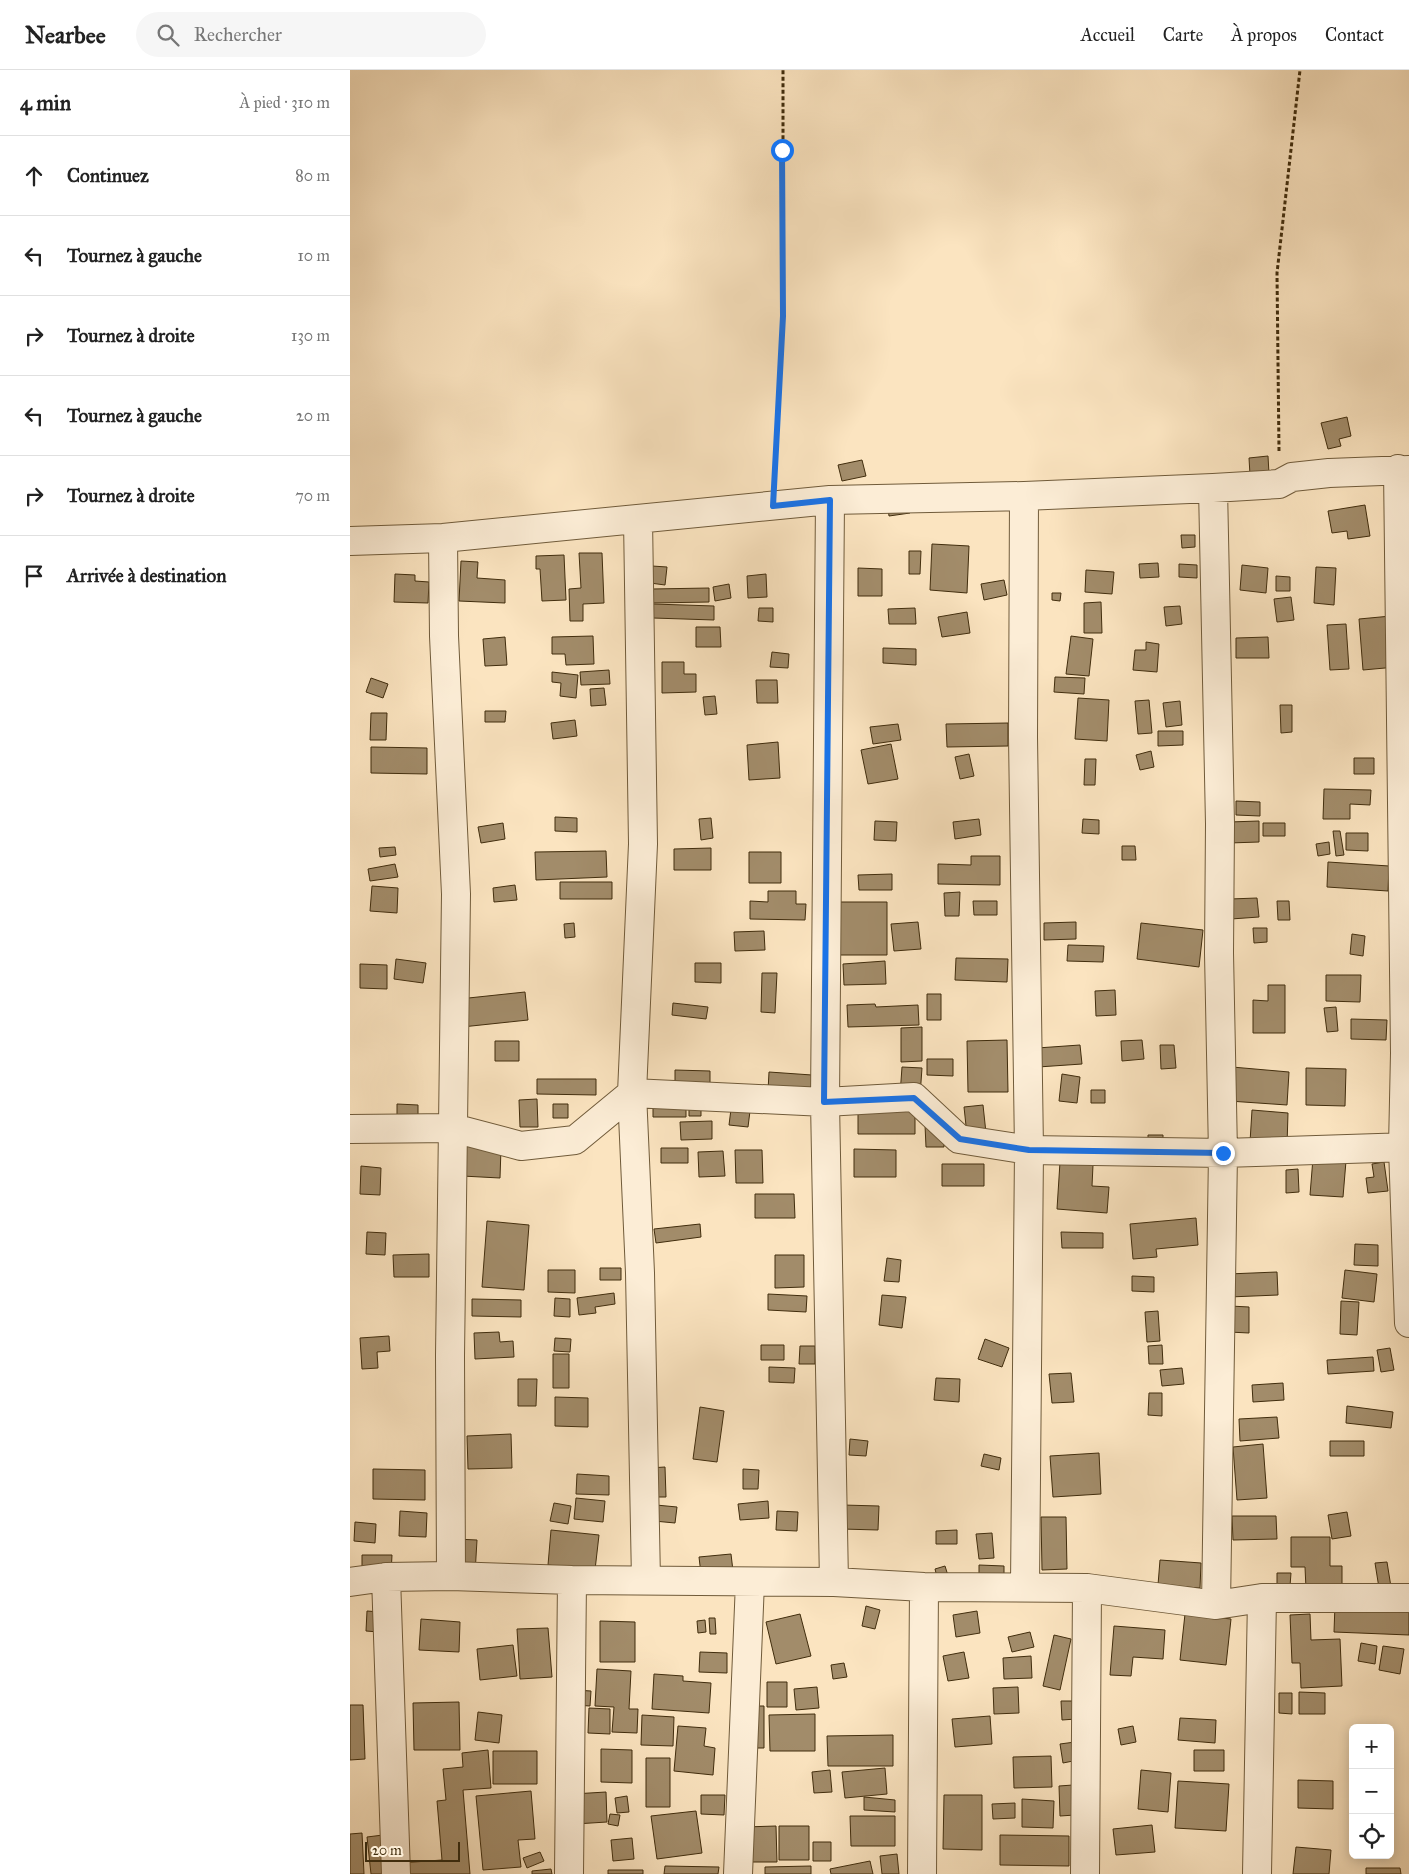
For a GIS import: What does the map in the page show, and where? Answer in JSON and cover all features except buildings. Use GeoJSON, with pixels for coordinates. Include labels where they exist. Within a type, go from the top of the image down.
{"type":"FeatureCollection","features":[{"type":"Feature","properties":{"kind":"street"},"geometry":{"type":"LineString","coordinates":[[350,541],[443,538],[830,500],[1024,496],[1213,488],[1279,484],[1292,477],[1404,470],[1405,1053],[1409,1323]]}},
{"type":"Feature","properties":{"kind":"street"},"geometry":{"type":"LineString","coordinates":[[1213,488],[1223,1153],[1216,1605]]}},
{"type":"Feature","properties":{"kind":"street"},"geometry":{"type":"LineString","coordinates":[[1024,496],[1023,737],[1029,1150],[1025,1586]]}},
{"type":"Feature","properties":{"kind":"street"},"geometry":{"type":"LineString","coordinates":[[830,500],[824,1102],[834,1582]]}},
{"type":"Feature","properties":{"kind":"street"},"geometry":{"type":"LineString","coordinates":[[638,519],[643,844],[632,1093],[640,1273],[646,1580]]}},
{"type":"Feature","properties":{"kind":"street"},"geometry":{"type":"LineString","coordinates":[[443,538],[444,636],[456,894],[450,1356],[451,1576]]}},
{"type":"Feature","properties":{"kind":"street"},"geometry":{"type":"LineString","coordinates":[[350,1130],[453,1128],[521,1146],[576,1140],[632,1093],[824,1102],[914,1098],[960,1139],[1029,1150],[1223,1153],[1406,1147]]}},
{"type":"Feature","properties":{"kind":"street"},"geometry":{"type":"LineString","coordinates":[[350,1582],[386,1577],[451,1576],[572,1580],[834,1582],[924,1587],[1025,1586],[1087,1588],[1216,1605],[1262,1598],[1409,1598]]}},
{"type":"Feature","properties":{"kind":"street"},"geometry":{"type":"LineString","coordinates":[[386,1577],[396,1874]]}},
{"type":"Feature","properties":{"kind":"street"},"geometry":{"type":"LineString","coordinates":[[569,1874],[572,1580]]}},
{"type":"Feature","properties":{"kind":"street"},"geometry":{"type":"LineString","coordinates":[[738,1874],[750,1582]]}},
{"type":"Feature","properties":{"kind":"street"},"geometry":{"type":"LineString","coordinates":[[922,1874],[924,1587]]}},
{"type":"Feature","properties":{"kind":"street"},"geometry":{"type":"LineString","coordinates":[[1085,1874],[1087,1588]]}},
{"type":"Feature","properties":{"kind":"street"},"geometry":{"type":"LineString","coordinates":[[1257,1874],[1262,1598]]}},
{"type":"Feature","properties":{"kind":"path"},"geometry":{"type":"LineString","coordinates":[[773,506],[783,316],[784,70]]}},
{"type":"Feature","properties":{"kind":"path"},"geometry":{"type":"LineString","coordinates":[[1279,484],[1277,273],[1300,70]]}},
{"type":"Feature","properties":{"kind":"route"},"geometry":{"type":"LineString","coordinates":[[782,150],[783,316],[773,506],[830,500],[824,1102],[914,1098],[960,1139],[1029,1150],[1223,1153]]}}]}
